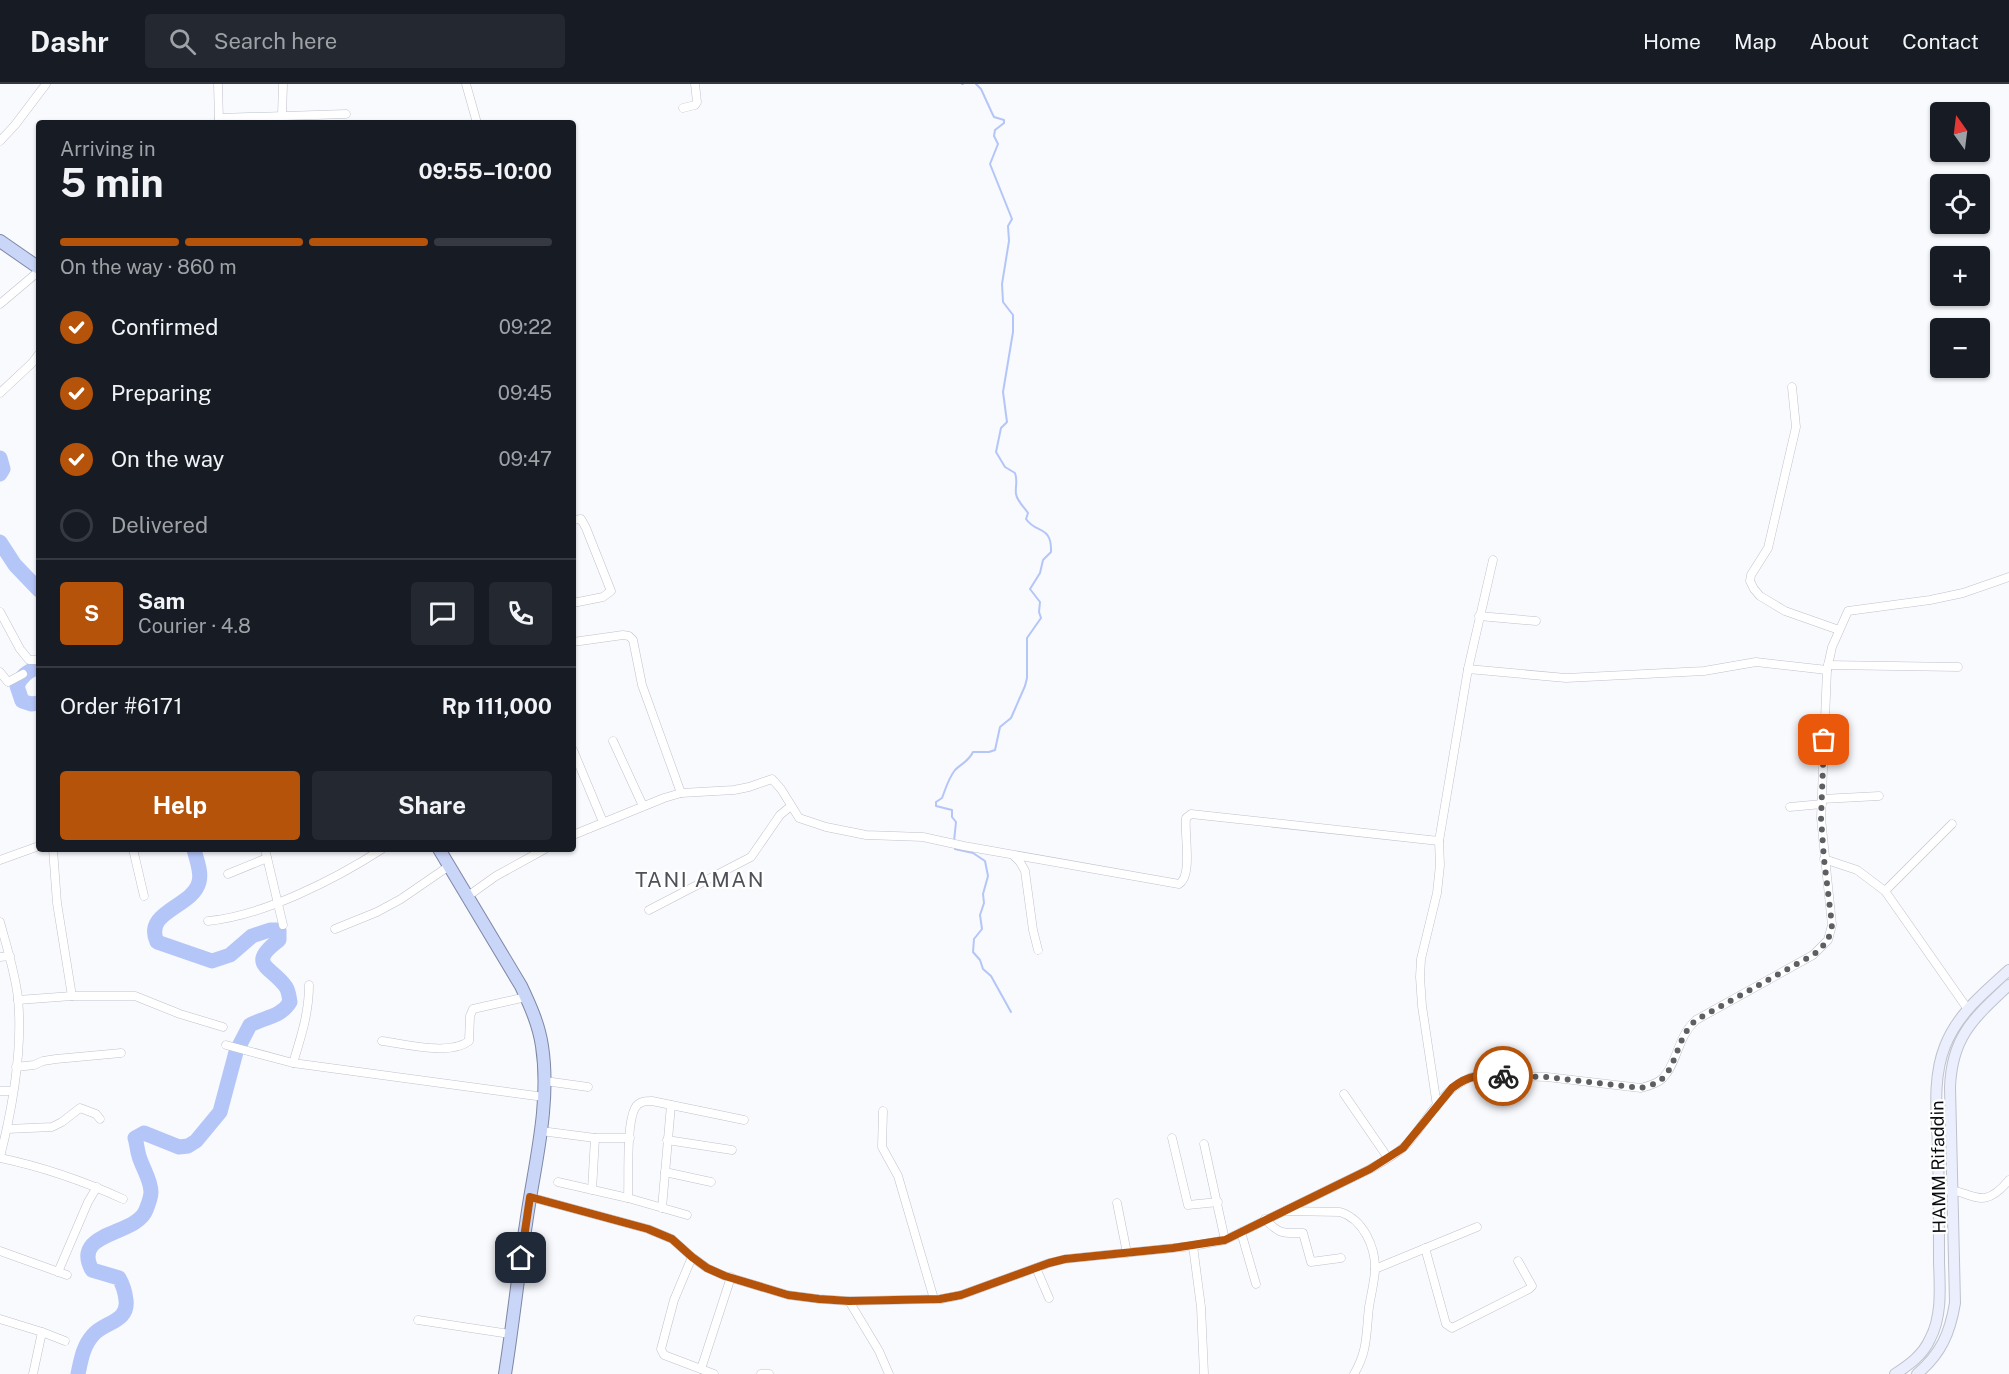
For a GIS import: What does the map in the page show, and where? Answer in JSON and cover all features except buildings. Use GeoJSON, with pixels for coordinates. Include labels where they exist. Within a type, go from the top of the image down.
{"type":"FeatureCollection","features":[{"type":"Feature","properties":{"kind":"highway"},"geometry":{"type":"LineString","coordinates":[[0,241],[36,267]]}},
{"type":"Feature","properties":{"kind":"highway"},"geometry":{"type":"LineString","coordinates":[[441,852],[532,1008],[542,1044],[545,1080],[541,1131],[505,1374]]}},
{"type":"Feature","properties":{"kind":"main road","name":"HAMM Rifaddin"},"geometry":{"type":"LineString","coordinates":[[1895,1374],[1915,1360],[1924,1349],[1931,1339],[1937,1318],[1939,1189],[1936,1089],[1938,1069],[1953,1029],[1967,1008],[2009,970]]}},
{"type":"Feature","properties":{"kind":"main road","name":"HAMM Rifaddin"},"geometry":{"type":"LineString","coordinates":[[1917,1374],[1938,1351],[1951,1327],[1955,1283],[1950,1088],[1952,1065],[1962,1036],[1976,1017],[2009,985]]}},
{"type":"Feature","properties":{"kind":"street"},"geometry":{"type":"LineString","coordinates":[[0,141],[46,84]]}},
{"type":"Feature","properties":{"kind":"street"},"geometry":{"type":"LineString","coordinates":[[218,84],[219,120]]}},
{"type":"Feature","properties":{"kind":"street"},"geometry":{"type":"LineString","coordinates":[[282,116],[283,84]]}},
{"type":"Feature","properties":{"kind":"street"},"geometry":{"type":"LineString","coordinates":[[466,84],[476,120]]}},
{"type":"Feature","properties":{"kind":"street"},"geometry":{"type":"LineString","coordinates":[[683,108],[695,105],[697,102],[695,84]]}},
{"type":"Feature","properties":{"kind":"street"},"geometry":{"type":"LineString","coordinates":[[232,120],[346,114]]}},
{"type":"Feature","properties":{"kind":"street"},"geometry":{"type":"LineString","coordinates":[[0,304],[36,272]]}},
{"type":"Feature","properties":{"kind":"street"},"geometry":{"type":"LineString","coordinates":[[0,393],[36,358]]}},
{"type":"Feature","properties":{"kind":"street"},"geometry":{"type":"LineString","coordinates":[[1792,387],[1796,427],[1768,548],[1751,575],[1750,584],[1760,596],[1785,611],[1839,630]]}},
{"type":"Feature","properties":{"kind":"street"},"geometry":{"type":"LineString","coordinates":[[576,520],[581,519],[586,528],[611,591],[603,597],[576,602]]}},
{"type":"Feature","properties":{"kind":"street"},"geometry":{"type":"LineString","coordinates":[[1437,1106],[1420,977],[1421,959],[1437,893],[1440,865],[1439,841],[1468,669],[1492,560]]}},
{"type":"Feature","properties":{"kind":"street"},"geometry":{"type":"LineString","coordinates":[[530,1197],[648,1229],[672,1239],[707,1268],[788,1295],[849,1301],[934,1299],[961,1295],[1065,1259],[1192,1246],[1225,1240],[1389,1158],[1403,1148],[1452,1088],[1469,1077],[1480,1075],[1547,1077],[1641,1088],[1661,1080],[1684,1034],[1696,1020],[1813,955],[1825,946],[1831,934],[1832,925],[1824,859],[1822,801],[1827,667],[1832,646],[1848,611],[1930,600],[1963,593],[2009,577]]}},
{"type":"Feature","properties":{"kind":"street"},"geometry":{"type":"LineString","coordinates":[[0,612],[23,653],[29,660],[36,660]]}},
{"type":"Feature","properties":{"kind":"street"},"geometry":{"type":"LineString","coordinates":[[1479,616],[1536,621]]}},
{"type":"Feature","properties":{"kind":"street"},"geometry":{"type":"LineString","coordinates":[[576,642],[623,635],[633,640],[642,685],[681,793]]}},
{"type":"Feature","properties":{"kind":"street"},"geometry":{"type":"LineString","coordinates":[[1468,669],[1566,678],[1704,671],[1756,662],[1827,667],[1958,667]]}},
{"type":"Feature","properties":{"kind":"street"},"geometry":{"type":"LineString","coordinates":[[0,672],[8,682],[23,674]]}},
{"type":"Feature","properties":{"kind":"street"},"geometry":{"type":"LineString","coordinates":[[613,741],[643,806]]}},
{"type":"Feature","properties":{"kind":"street"},"geometry":{"type":"LineString","coordinates":[[576,757],[603,822]]}},
{"type":"Feature","properties":{"kind":"street"},"geometry":{"type":"LineString","coordinates":[[576,834],[681,793],[734,790],[772,779],[782,789],[799,818],[849,832],[878,837],[923,837],[1181,883],[1187,870],[1186,820],[1191,814],[1353,834],[1439,841]]}},
{"type":"Feature","properties":{"kind":"street"},"geometry":{"type":"LineString","coordinates":[[1790,807],[1822,801],[1879,796]]}},
{"type":"Feature","properties":{"kind":"street"},"geometry":{"type":"LineString","coordinates":[[650,910],[751,857],[775,822],[791,806]]}},
{"type":"Feature","properties":{"kind":"street"},"geometry":{"type":"LineString","coordinates":[[1885,891],[1952,824]]}},
{"type":"Feature","properties":{"kind":"street"},"geometry":{"type":"LineString","coordinates":[[0,860],[36,847]]}},
{"type":"Feature","properties":{"kind":"street"},"geometry":{"type":"LineString","coordinates":[[53,852],[57,903],[72,996]]}},
{"type":"Feature","properties":{"kind":"street"},"geometry":{"type":"LineString","coordinates":[[134,852],[144,896]]}},
{"type":"Feature","properties":{"kind":"street"},"geometry":{"type":"LineString","coordinates":[[208,921],[234,917],[279,902],[377,852]]}},
{"type":"Feature","properties":{"kind":"street"},"geometry":{"type":"LineString","coordinates":[[468,896],[496,876],[540,852]]}},
{"type":"Feature","properties":{"kind":"street"},"geometry":{"type":"LineString","coordinates":[[228,874],[266,853],[283,925]]}},
{"type":"Feature","properties":{"kind":"street"},"geometry":{"type":"LineString","coordinates":[[1012,854],[1020,862],[1024,871],[1038,950]]}},
{"type":"Feature","properties":{"kind":"street"},"geometry":{"type":"LineString","coordinates":[[1824,859],[1857,870],[1885,891],[1967,1008]]}},
{"type":"Feature","properties":{"kind":"street"},"geometry":{"type":"LineString","coordinates":[[335,929],[377,912],[401,899],[449,866]]}},
{"type":"Feature","properties":{"kind":"street"},"geometry":{"type":"LineString","coordinates":[[0,922],[10,956],[18,1000],[14,1091],[0,1154],[97,1187],[123,1199]]}},
{"type":"Feature","properties":{"kind":"street"},"geometry":{"type":"LineString","coordinates":[[0,957],[10,956]]}},
{"type":"Feature","properties":{"kind":"street"},"geometry":{"type":"LineString","coordinates":[[292,1063],[307,1018],[309,985]]}},
{"type":"Feature","properties":{"kind":"street"},"geometry":{"type":"LineString","coordinates":[[18,1000],[72,996],[135,996],[180,1014],[223,1027]]}},
{"type":"Feature","properties":{"kind":"street"},"geometry":{"type":"LineString","coordinates":[[382,1041],[450,1049],[462,1046],[469,1041],[470,1016],[473,1009],[526,997]]}},
{"type":"Feature","properties":{"kind":"street"},"geometry":{"type":"LineString","coordinates":[[226,1045],[292,1063],[544,1097]]}},
{"type":"Feature","properties":{"kind":"street"},"geometry":{"type":"LineString","coordinates":[[16,1067],[34,1065],[45,1060],[121,1053]]}},
{"type":"Feature","properties":{"kind":"street"},"geometry":{"type":"LineString","coordinates":[[545,1080],[588,1087]]}},
{"type":"Feature","properties":{"kind":"street"},"geometry":{"type":"LineString","coordinates":[[0,1091],[14,1091]]}},
{"type":"Feature","properties":{"kind":"street"},"geometry":{"type":"LineString","coordinates":[[1344,1094],[1389,1158]]}},
{"type":"Feature","properties":{"kind":"street"},"geometry":{"type":"LineString","coordinates":[[628,1198],[630,1138],[638,1104],[645,1101],[744,1120]]}},
{"type":"Feature","properties":{"kind":"street"},"geometry":{"type":"LineString","coordinates":[[662,1208],[671,1105]]}},
{"type":"Feature","properties":{"kind":"street"},"geometry":{"type":"LineString","coordinates":[[7,1129],[52,1126],[62,1122],[80,1108],[96,1114],[100,1119]]}},
{"type":"Feature","properties":{"kind":"street"},"geometry":{"type":"LineString","coordinates":[[883,1112],[882,1147],[898,1176],[934,1299]]}},
{"type":"Feature","properties":{"kind":"street"},"geometry":{"type":"LineString","coordinates":[[541,1131],[595,1138],[630,1138]]}},
{"type":"Feature","properties":{"kind":"street"},"geometry":{"type":"LineString","coordinates":[[592,1190],[595,1138]]}},
{"type":"Feature","properties":{"kind":"street"},"geometry":{"type":"LineString","coordinates":[[1172,1138],[1188,1205],[1218,1202]]}},
{"type":"Feature","properties":{"kind":"street"},"geometry":{"type":"LineString","coordinates":[[667,1140],[732,1150]]}},
{"type":"Feature","properties":{"kind":"street"},"geometry":{"type":"LineString","coordinates":[[1204,1144],[1225,1240]]}},
{"type":"Feature","properties":{"kind":"street"},"geometry":{"type":"LineString","coordinates":[[665,1172],[711,1182]]}},
{"type":"Feature","properties":{"kind":"street"},"geometry":{"type":"LineString","coordinates":[[1939,1189],[1952,1188],[1984,1199],[1998,1192],[2009,1180]]}},
{"type":"Feature","properties":{"kind":"street"},"geometry":{"type":"LineString","coordinates":[[558,1182],[628,1198],[687,1215]]}},
{"type":"Feature","properties":{"kind":"street"},"geometry":{"type":"LineString","coordinates":[[58,1272],[88,1202],[97,1187]]}},
{"type":"Feature","properties":{"kind":"street"},"geometry":{"type":"LineString","coordinates":[[1118,1203],[1127,1253]]}},
{"type":"Feature","properties":{"kind":"street"},"geometry":{"type":"LineString","coordinates":[[1284,1210],[1340,1212],[1353,1218],[1365,1232],[1375,1269],[1365,1352],[1354,1374]]}},
{"type":"Feature","properties":{"kind":"street"},"geometry":{"type":"LineString","coordinates":[[1265,1219],[1279,1232],[1302,1233],[1310,1262],[1341,1258]]}},
{"type":"Feature","properties":{"kind":"street"},"geometry":{"type":"LineString","coordinates":[[1375,1269],[1477,1227]]}},
{"type":"Feature","properties":{"kind":"street"},"geometry":{"type":"LineString","coordinates":[[1241,1232],[1256,1284]]}},
{"type":"Feature","properties":{"kind":"street"},"geometry":{"type":"LineString","coordinates":[[1192,1246],[1201,1308],[1204,1374]]}},
{"type":"Feature","properties":{"kind":"street"},"geometry":{"type":"LineString","coordinates":[[1425,1248],[1446,1324],[1452,1328],[1532,1286],[1518,1261]]}},
{"type":"Feature","properties":{"kind":"street"},"geometry":{"type":"LineString","coordinates":[[0,1251],[67,1275]]}},
{"type":"Feature","properties":{"kind":"street"},"geometry":{"type":"LineString","coordinates":[[692,1257],[674,1300],[661,1349],[664,1355],[714,1374]]}},
{"type":"Feature","properties":{"kind":"street"},"geometry":{"type":"LineString","coordinates":[[1036,1268],[1049,1298]]}},
{"type":"Feature","properties":{"kind":"street"},"geometry":{"type":"LineString","coordinates":[[701,1369],[731,1277]]}},
{"type":"Feature","properties":{"kind":"street"},"geometry":{"type":"LineString","coordinates":[[849,1301],[879,1351],[889,1374]]}},
{"type":"Feature","properties":{"kind":"street"},"geometry":{"type":"LineString","coordinates":[[0,1319],[65,1341]]}},
{"type":"Feature","properties":{"kind":"street"},"geometry":{"type":"LineString","coordinates":[[417,1320],[510,1334]]}},
{"type":"Feature","properties":{"kind":"street"},"geometry":{"type":"LineString","coordinates":[[33,1374],[42,1332]]}},
{"type":"Feature","properties":{"kind":"street"},"geometry":{"type":"LineString","coordinates":[[761,1374],[769,1374]]}},
{"type":"Feature","properties":{"kind":"waterway"},"geometry":{"type":"LineString","coordinates":[[954,841],[956,822],[952,817],[952,810],[936,806],[936,802],[942,798],[955,770],[973,752],[995,750],[1000,727],[1011,718],[1027,678],[1027,638],[1041,618],[1040,602],[1030,589],[1040,573],[1043,560],[1051,552],[1051,543],[1046,534],[1026,519],[1028,513],[1016,494],[1015,473],[1005,467],[996,452],[1001,428],[1007,422],[1003,392],[1013,332],[1013,315],[1003,302],[1002,284],[1009,241],[1008,226],[1012,219],[990,164],[998,144],[994,136],[995,130],[1004,123],[1004,120],[994,117],[981,89],[976,84]]}},
{"type":"Feature","properties":{"kind":"waterway"},"geometry":{"type":"LineString","coordinates":[[0,458],[3,469],[0,474]]}},
{"type":"Feature","properties":{"kind":"waterway"},"geometry":{"type":"LineString","coordinates":[[0,542],[15,565],[36,587]]}},
{"type":"Feature","properties":{"kind":"waterway"},"geometry":{"type":"LineString","coordinates":[[36,668],[26,674],[17,686],[22,701],[36,703]]}},
{"type":"Feature","properties":{"kind":"waterway"},"geometry":{"type":"LineString","coordinates":[[955,847],[955,849],[973,853],[985,861],[988,876],[980,915],[982,929],[974,939],[973,952],[980,960],[983,969],[991,976],[1011,1012]]}},
{"type":"Feature","properties":{"kind":"waterway"},"geometry":{"type":"LineString","coordinates":[[78,1374],[83,1353],[90,1339],[120,1317],[126,1307],[123,1286],[119,1278],[92,1270],[88,1257],[90,1248],[97,1241],[130,1225],[146,1210],[151,1187],[135,1138],[144,1133],[179,1147],[188,1146],[196,1141],[220,1112],[236,1052],[250,1025],[277,1014],[290,1002],[286,987],[264,965],[263,960],[269,948],[279,940],[279,930],[270,930],[252,936],[230,955],[212,961],[157,942],[155,932],[157,923],[188,898],[199,882],[195,852]]}},
{"type":"Feature","properties":{"kind":"way so far"},"geometry":{"type":"LineString","coordinates":[[1503,1076],[1547,1077],[1628,1088],[1652,1085],[1661,1080],[1668,1070],[1684,1034],[1696,1020],[1813,955],[1825,946],[1831,934],[1832,915],[1821,818],[1824,740]]}},
{"type":"Feature","properties":{"kind":"district","name":"TANI AMAN"},"geometry":{"type":"Point","coordinates":[700,879]}},
{"type":"Feature","properties":{"kind":"route"},"geometry":{"type":"LineString","coordinates":[[521,1258],[530,1197],[648,1229],[672,1239],[707,1268],[725,1276],[788,1295],[849,1301],[940,1299],[961,1295],[1065,1259],[1192,1246],[1225,1240],[1389,1158],[1403,1148],[1418,1132],[1452,1088],[1460,1082],[1480,1075],[1503,1076]]}}]}
